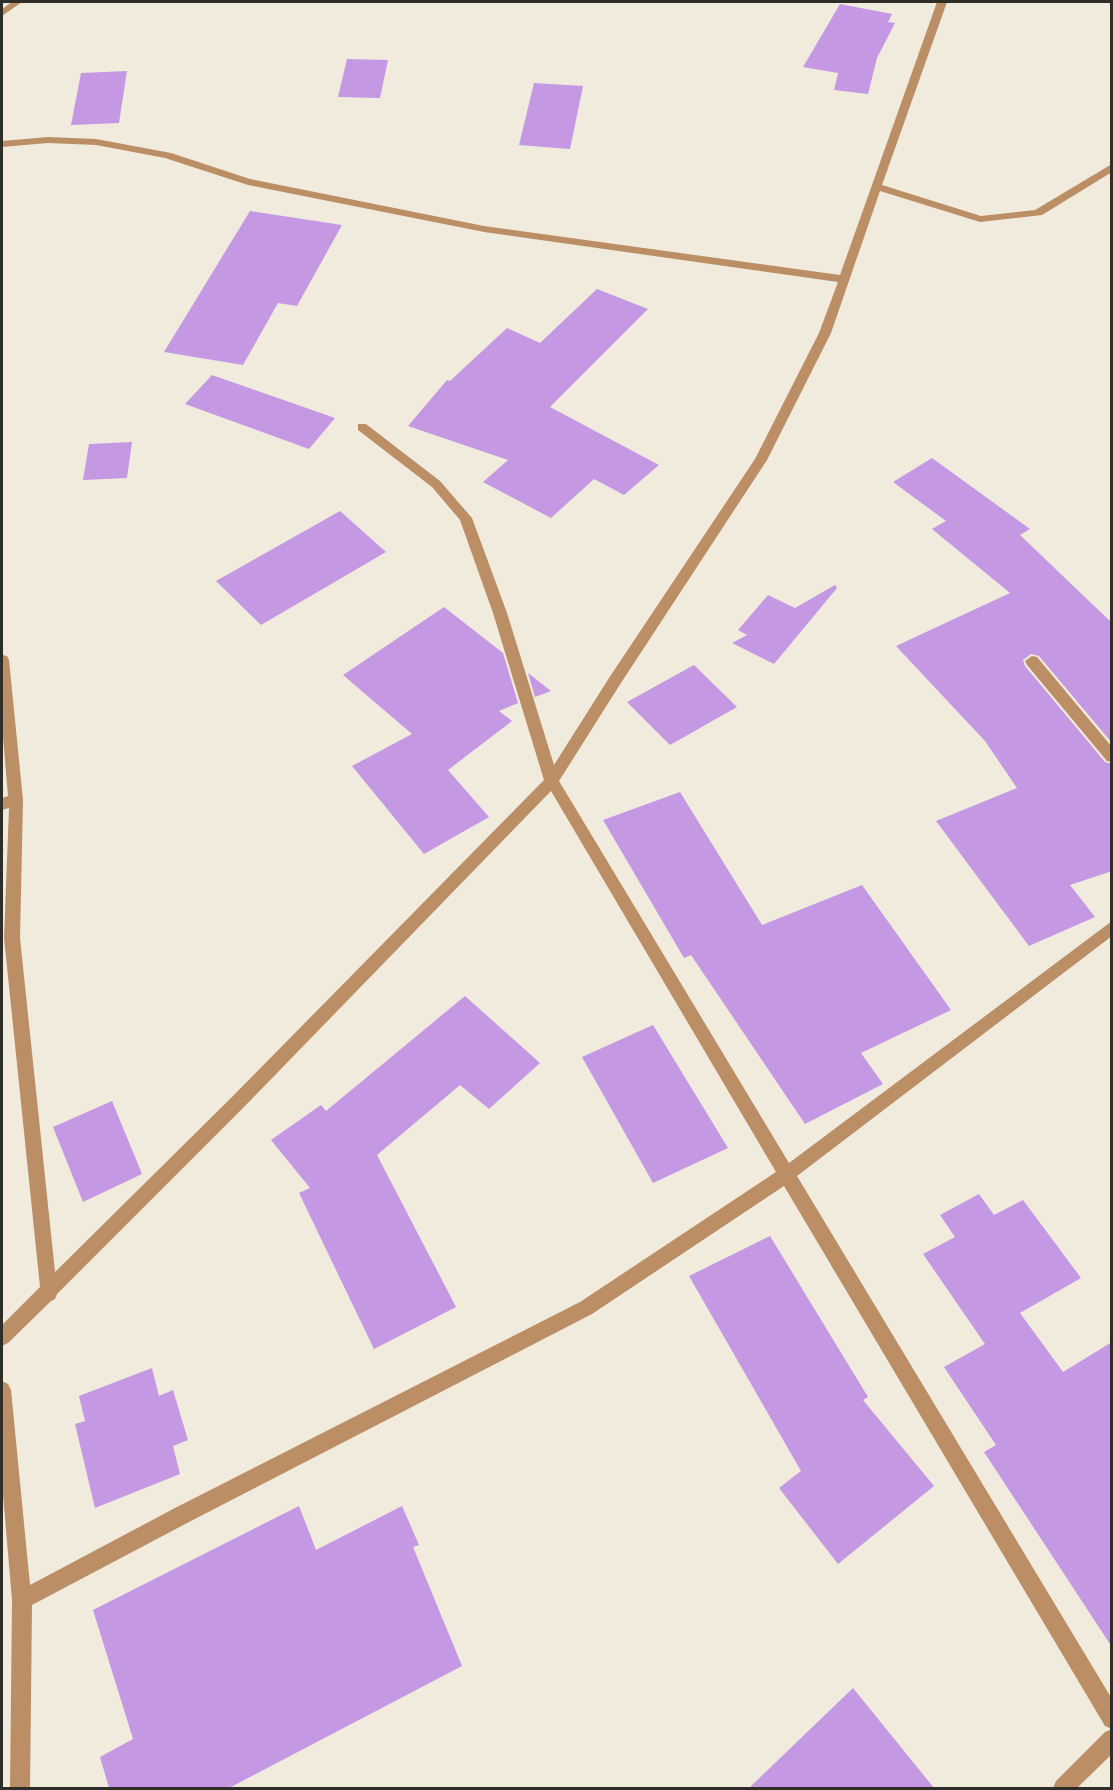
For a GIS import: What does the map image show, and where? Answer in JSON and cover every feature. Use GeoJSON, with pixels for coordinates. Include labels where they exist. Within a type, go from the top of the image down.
{"type":"FeatureCollection","features":[{"type":"Feature","properties":{"kind":"street"},"geometry":{"type":"LineString","coordinates":[[2,13],[17,2]]}},
{"type":"Feature","properties":{"kind":"street"},"geometry":{"type":"LineString","coordinates":[[2,1337],[49,1293],[552,781],[614,682],[761,460],[825,333],[942,2]]}},
{"type":"Feature","properties":{"kind":"street"},"geometry":{"type":"LineString","coordinates":[[2,144],[48,140],[96,142],[167,155],[248,182],[484,229],[844,279]]}},
{"type":"Feature","properties":{"kind":"street"},"geometry":{"type":"LineString","coordinates":[[877,187],[980,219],[1038,213],[1112,167]]}},
{"type":"Feature","properties":{"kind":"street"},"geometry":{"type":"LineString","coordinates":[[363,427],[436,484],[466,518],[504,625],[552,781],[1112,1719]]}},
{"type":"Feature","properties":{"kind":"street"},"geometry":{"type":"LineString","coordinates":[[2,660],[9,802],[12,938],[49,1293]]}},
{"type":"Feature","properties":{"kind":"street"},"geometry":{"type":"LineString","coordinates":[[1032,661],[1112,757]]}},
{"type":"Feature","properties":{"kind":"street"},"geometry":{"type":"LineString","coordinates":[[21,1600],[586,1308],[786,1175],[1112,927]]}},
{"type":"Feature","properties":{"kind":"street"},"geometry":{"type":"LineString","coordinates":[[2,1390],[21,1600],[20,1788]]}},
{"type":"Feature","properties":{"kind":"street"},"geometry":{"type":"LineString","coordinates":[[1063,1788],[1112,1739]]}},
{"type":"Feature","properties":{"kind":"building"},"geometry":{"type":"Polygon","coordinates":[[[840,4],[892,14],[888,22],[895,23],[877,58],[868,94],[834,90],[838,73],[803,67],[840,4]]]}},
{"type":"Feature","properties":{"kind":"building"},"geometry":{"type":"Polygon","coordinates":[[[347,59],[388,60],[380,98],[338,97],[347,59]]]}},
{"type":"Feature","properties":{"kind":"building"},"geometry":{"type":"Polygon","coordinates":[[[127,71],[119,123],[71,125],[81,73],[127,71]]]}},
{"type":"Feature","properties":{"kind":"building"},"geometry":{"type":"Polygon","coordinates":[[[534,83],[583,86],[570,149],[519,145],[534,83]]]}},
{"type":"Feature","properties":{"kind":"building"},"geometry":{"type":"Polygon","coordinates":[[[250,211],[342,225],[297,306],[278,303],[243,365],[164,352],[250,211]]]}},
{"type":"Feature","properties":{"kind":"building"},"geometry":{"type":"Polygon","coordinates":[[[597,289],[648,309],[550,407],[659,465],[624,495],[594,479],[551,518],[483,482],[508,460],[408,426],[447,380],[450,381],[507,328],[540,343],[597,289]]]}},
{"type":"Feature","properties":{"kind":"building"},"geometry":{"type":"Polygon","coordinates":[[[212,375],[335,418],[309,449],[185,404],[212,375]]]}},
{"type":"Feature","properties":{"kind":"building"},"geometry":{"type":"Polygon","coordinates":[[[132,442],[127,478],[83,480],[89,444],[132,442]]]}},
{"type":"Feature","properties":{"kind":"building"},"geometry":{"type":"Polygon","coordinates":[[[932,458],[1030,529],[1020,535],[1112,623],[1112,743],[1039,656],[1031,654],[1023,660],[1025,666],[1105,762],[1112,764],[1112,871],[1070,885],[1095,917],[1029,946],[936,821],[1017,788],[985,741],[896,646],[1010,593],[932,529],[946,521],[893,482],[932,458]]]}},
{"type":"Feature","properties":{"kind":"building"},"geometry":{"type":"Polygon","coordinates":[[[340,511],[386,552],[261,625],[216,581],[340,511]]]}},
{"type":"Feature","properties":{"kind":"building"},"geometry":{"type":"Polygon","coordinates":[[[835,585],[837,588],[774,664],[732,643],[747,635],[738,630],[768,595],[795,608],[835,585]]]}},
{"type":"Feature","properties":{"kind":"building"},"geometry":{"type":"Polygon","coordinates":[[[444,607],[503,653],[518,703],[499,711],[512,721],[448,770],[489,817],[424,854],[352,766],[412,734],[343,675],[444,607]]]}},
{"type":"Feature","properties":{"kind":"building"},"geometry":{"type":"Polygon","coordinates":[[[694,665],[737,707],[670,745],[627,702],[694,665]]]}},
{"type":"Feature","properties":{"kind":"building"},"geometry":{"type":"Polygon","coordinates":[[[528,673],[551,691],[535,697],[528,673]]]}},
{"type":"Feature","properties":{"kind":"building"},"geometry":{"type":"Polygon","coordinates":[[[680,792],[762,925],[862,885],[951,1010],[861,1053],[883,1084],[805,1124],[691,955],[684,958],[603,820],[680,792]]]}},
{"type":"Feature","properties":{"kind":"building"},"geometry":{"type":"Polygon","coordinates":[[[465,996],[540,1063],[489,1109],[460,1085],[377,1155],[456,1307],[374,1349],[299,1193],[310,1188],[271,1140],[321,1105],[326,1111],[465,996]]]}},
{"type":"Feature","properties":{"kind":"building"},"geometry":{"type":"Polygon","coordinates":[[[653,1025],[728,1148],[653,1183],[582,1057],[653,1025]]]}},
{"type":"Feature","properties":{"kind":"building"},"geometry":{"type":"Polygon","coordinates":[[[112,1101],[142,1174],[83,1202],[53,1127],[112,1101]]]}},
{"type":"Feature","properties":{"kind":"building"},"geometry":{"type":"Polygon","coordinates":[[[979,1194],[994,1215],[1023,1200],[1081,1278],[1020,1313],[1063,1372],[1112,1342],[1112,1647],[984,1452],[996,1445],[944,1367],[985,1344],[923,1254],[955,1237],[940,1215],[979,1194]]]}},
{"type":"Feature","properties":{"kind":"building"},"geometry":{"type":"Polygon","coordinates":[[[770,1236],[868,1397],[863,1400],[934,1486],[838,1564],[779,1488],[801,1471],[689,1276],[770,1236]]]}},
{"type":"Feature","properties":{"kind":"building"},"geometry":{"type":"Polygon","coordinates":[[[152,1368],[159,1396],[173,1390],[188,1440],[173,1446],[180,1474],[95,1508],[75,1424],[85,1421],[79,1396],[152,1368]]]}},
{"type":"Feature","properties":{"kind":"building"},"geometry":{"type":"Polygon","coordinates":[[[299,1506],[316,1550],[402,1506],[419,1545],[413,1547],[462,1666],[229,1788],[109,1788],[100,1757],[133,1739],[93,1610],[299,1506]]]}},
{"type":"Feature","properties":{"kind":"building"},"geometry":{"type":"Polygon","coordinates":[[[853,1688],[934,1788],[749,1788],[853,1688]]]}}]}
